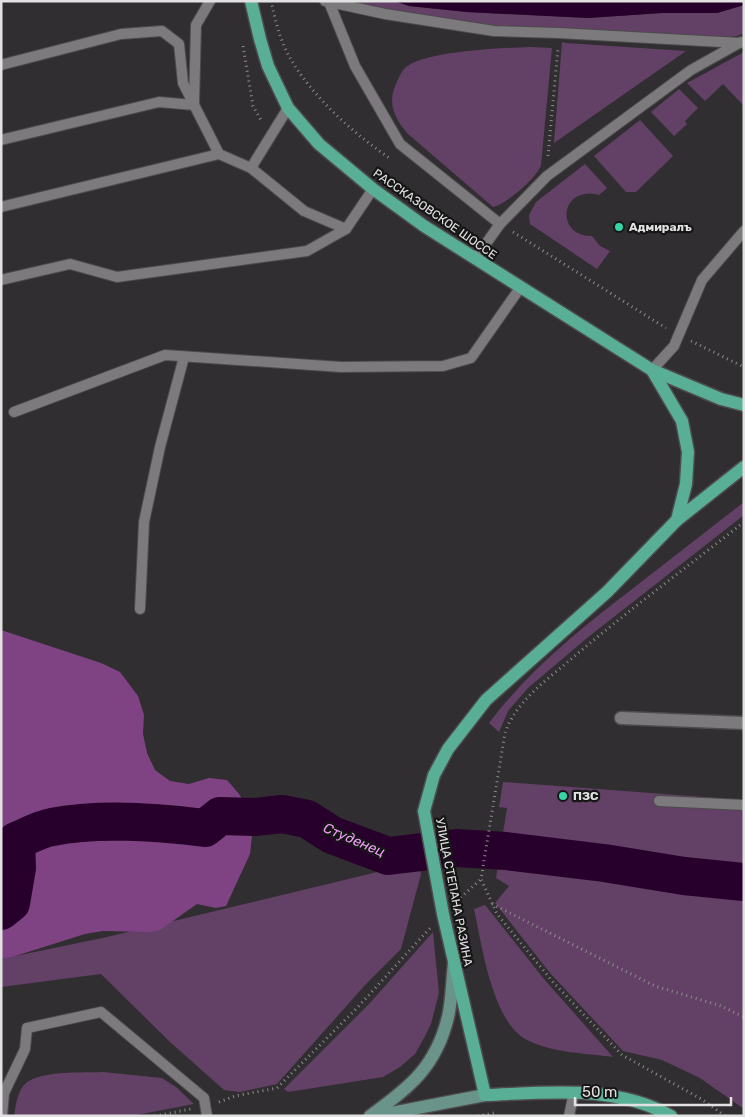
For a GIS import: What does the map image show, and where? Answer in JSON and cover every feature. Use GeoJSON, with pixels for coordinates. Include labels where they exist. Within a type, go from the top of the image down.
{"type":"FeatureCollection","features":[{"type":"Feature","properties":{"kind":"main road","name":"РАССКАЗОВСКОЕ ШОССЕ"},"geometry":{"type":"LineString","coordinates":[[252,4],[268,66],[288,108],[319,144],[373,189],[424,226],[652,370],[721,399],[744,405]]}},
{"type":"Feature","properties":{"kind":"main road"},"geometry":{"type":"LineString","coordinates":[[652,370],[682,421],[688,452],[686,484],[677,520]]}},
{"type":"Feature","properties":{"kind":"main road","name":"УЛИЦА СТЕПАНА РАЗИНА"},"geometry":{"type":"LineString","coordinates":[[484,1096],[443,914],[424,811],[434,775],[448,749],[486,700],[607,592],[677,520],[744,467]]}},
{"type":"Feature","properties":{"kind":"main road"},"geometry":{"type":"LineString","coordinates":[[370,1116],[402,1093],[424,1070],[438,1046],[448,1017],[454,963]]}},
{"type":"Feature","properties":{"kind":"main road"},"geometry":{"type":"LineString","coordinates":[[376,1116],[484,1096],[574,1092],[610,1096],[656,1107],[671,1116]]}},
{"type":"Feature","properties":{"kind":"street"},"geometry":{"type":"LineString","coordinates":[[621,718],[744,723]]}},
{"type":"Feature","properties":{"kind":"lane"},"geometry":{"type":"LineString","coordinates":[[194,105],[196,26],[210,1]]}},
{"type":"Feature","properties":{"kind":"lane"},"geometry":{"type":"LineString","coordinates":[[327,2],[385,14],[494,32],[559,32],[742,42]]}},
{"type":"Feature","properties":{"kind":"lane"},"geometry":{"type":"LineString","coordinates":[[327,2],[356,66],[400,144],[500,224]]}},
{"type":"Feature","properties":{"kind":"lane"},"geometry":{"type":"LineString","coordinates":[[1,65],[122,34],[162,31],[179,44],[183,83],[219,154]]}},
{"type":"Feature","properties":{"kind":"lane"},"geometry":{"type":"LineString","coordinates":[[476,259],[500,224],[547,176],[691,70],[742,42]]}},
{"type":"Feature","properties":{"kind":"lane"},"geometry":{"type":"LineString","coordinates":[[1,140],[159,102],[194,105]]}},
{"type":"Feature","properties":{"kind":"lane"},"geometry":{"type":"LineString","coordinates":[[251,168],[288,108]]}},
{"type":"Feature","properties":{"kind":"lane"},"geometry":{"type":"LineString","coordinates":[[1,207],[219,154],[251,168],[304,211],[346,229]]}},
{"type":"Feature","properties":{"kind":"lane"},"geometry":{"type":"LineString","coordinates":[[1,280],[70,264],[117,277],[307,251],[346,229],[373,189]]}},
{"type":"Feature","properties":{"kind":"lane"},"geometry":{"type":"LineString","coordinates":[[652,370],[674,346],[702,280],[744,230]]}},
{"type":"Feature","properties":{"kind":"lane"},"geometry":{"type":"LineString","coordinates":[[14,412],[165,355],[341,367],[443,366],[471,358],[520,288]]}},
{"type":"Feature","properties":{"kind":"lane"},"geometry":{"type":"LineString","coordinates":[[140,609],[144,522],[160,447],[184,356]]}},
{"type":"Feature","properties":{"kind":"lane"},"geometry":{"type":"LineString","coordinates":[[659,801],[744,805]]}},
{"type":"Feature","properties":{"kind":"lane"},"geometry":{"type":"LineString","coordinates":[[2,1116],[4,1094],[25,1049],[27,1028],[101,1012],[204,1098],[207,1111]]}},
{"type":"Feature","properties":{"kind":"lane"},"geometry":{"type":"LineString","coordinates":[[568,1116],[574,1092]]}},
{"type":"Feature","properties":{"kind":"path"},"geometry":{"type":"LineString","coordinates":[[547,176],[559,32]]}},
{"type":"Feature","properties":{"kind":"path"},"geometry":{"type":"LineString","coordinates":[[242,42],[253,106],[270,137]]}},
{"type":"Feature","properties":{"kind":"path"},"geometry":{"type":"LineString","coordinates":[[725,1116],[703,1100],[622,1055],[543,972],[498,914],[481,879],[505,733],[511,718],[539,687],[603,632],[744,522]]}},
{"type":"Feature","properties":{"kind":"path"},"geometry":{"type":"LineString","coordinates":[[155,1116],[207,1111],[234,1096],[277,1088],[400,963],[443,914],[481,879]]}},
{"type":"Feature","properties":{"kind":"path"},"geometry":{"type":"LineString","coordinates":[[492,904],[655,986],[721,1006],[744,1017]]}},
{"type":"Feature","properties":{"kind":"shaded area"},"geometry":{"type":"Polygon","coordinates":[[[347,1],[394,1],[409,6],[467,12],[588,18],[662,13],[717,13],[744,5],[744,33],[711,40],[507,28],[386,10],[347,1]]]}},
{"type":"Feature","properties":{"kind":"shaded area"},"geometry":{"type":"Polygon","coordinates":[[[394,1],[744,1],[744,5],[717,13],[662,13],[588,18],[467,12],[409,6],[394,1]]]}},
{"type":"Feature","properties":{"kind":"shaded area"},"geometry":{"type":"Polygon","coordinates":[[[562,42],[566,43],[686,51],[554,143],[562,42]]]}},
{"type":"Feature","properties":{"kind":"shaded area"},"geometry":{"type":"Polygon","coordinates":[[[530,47],[552,48],[541,165],[534,176],[520,190],[505,202],[493,207],[408,134],[400,124],[395,113],[392,96],[402,72],[414,62],[446,54],[530,47]]]}},
{"type":"Feature","properties":{"kind":"shaded area"},"geometry":{"type":"Polygon","coordinates":[[[744,52],[744,106],[723,84],[705,101],[687,83],[744,52]]]}},
{"type":"Feature","properties":{"kind":"shaded area"},"geometry":{"type":"Polygon","coordinates":[[[679,89],[698,108],[685,121],[687,124],[674,136],[651,112],[679,89]]]}},
{"type":"Feature","properties":{"kind":"shaded area"},"geometry":{"type":"Polygon","coordinates":[[[640,120],[673,156],[636,192],[626,192],[594,156],[640,120]]]}},
{"type":"Feature","properties":{"kind":"shaded area"},"geometry":{"type":"Polygon","coordinates":[[[585,164],[607,188],[599,195],[586,194],[576,197],[569,204],[567,221],[572,229],[580,234],[592,236],[600,246],[610,251],[597,269],[530,224],[529,215],[536,202],[585,164]]]}},
{"type":"Feature","properties":{"kind":"shaded area"},"geometry":{"type":"Polygon","coordinates":[[[744,502],[744,515],[587,638],[528,688],[508,711],[499,732],[489,723],[539,667],[577,633],[744,502]]]}},
{"type":"Feature","properties":{"kind":"shaded area"},"geometry":{"type":"Polygon","coordinates":[[[1,630],[101,663],[120,672],[138,696],[144,715],[143,734],[147,753],[155,770],[170,781],[189,784],[209,778],[227,780],[239,794],[254,817],[250,854],[226,906],[216,908],[197,904],[160,930],[151,932],[103,931],[85,934],[1,959],[1,630]]]}},
{"type":"Feature","properties":{"kind":"shaded area"},"geometry":{"type":"Polygon","coordinates":[[[503,782],[744,800],[744,1109],[700,1078],[662,1060],[623,1051],[550,973],[495,903],[509,886],[496,878],[507,808],[499,807],[503,782]]]}},
{"type":"Feature","properties":{"kind":"shaded area"},"geometry":{"type":"Polygon","coordinates":[[[419,862],[421,874],[401,949],[366,984],[277,1084],[240,1092],[224,1090],[169,1041],[101,974],[1,987],[1,959],[107,937],[419,862]]]}},
{"type":"Feature","properties":{"kind":"shaded area"},"geometry":{"type":"Polygon","coordinates":[[[485,905],[544,979],[613,1057],[547,1048],[527,1040],[515,1031],[505,1017],[497,1000],[485,962],[474,909],[485,905]]]}},
{"type":"Feature","properties":{"kind":"shaded area"},"geometry":{"type":"Polygon","coordinates":[[[433,932],[439,993],[431,1024],[415,1054],[400,1067],[383,1077],[288,1092],[284,1089],[369,1004],[433,932]]]}},
{"type":"Feature","properties":{"kind":"shaded area"},"geometry":{"type":"Polygon","coordinates":[[[103,1072],[162,1078],[176,1087],[194,1104],[131,1116],[14,1116],[17,1098],[23,1086],[33,1079],[52,1074],[103,1072]]]}},
{"type":"Feature","properties":{"kind":"waterway","name":"Студенец"},"geometry":{"type":"LineString","coordinates":[[1,911],[11,903],[17,868],[16,841],[34,833],[70,824],[108,822],[168,824],[205,828],[220,816],[254,817],[282,814],[307,819],[332,835],[388,856],[457,848],[506,851],[604,863],[684,876],[744,882]]}},
{"type":"Feature","properties":{"kind":"place","name":"Адмиралъ"},"geometry":{"type":"Point","coordinates":[619,227]}},
{"type":"Feature","properties":{"kind":"place","name":"ПЗС"},"geometry":{"type":"Point","coordinates":[563,796]}}]}
